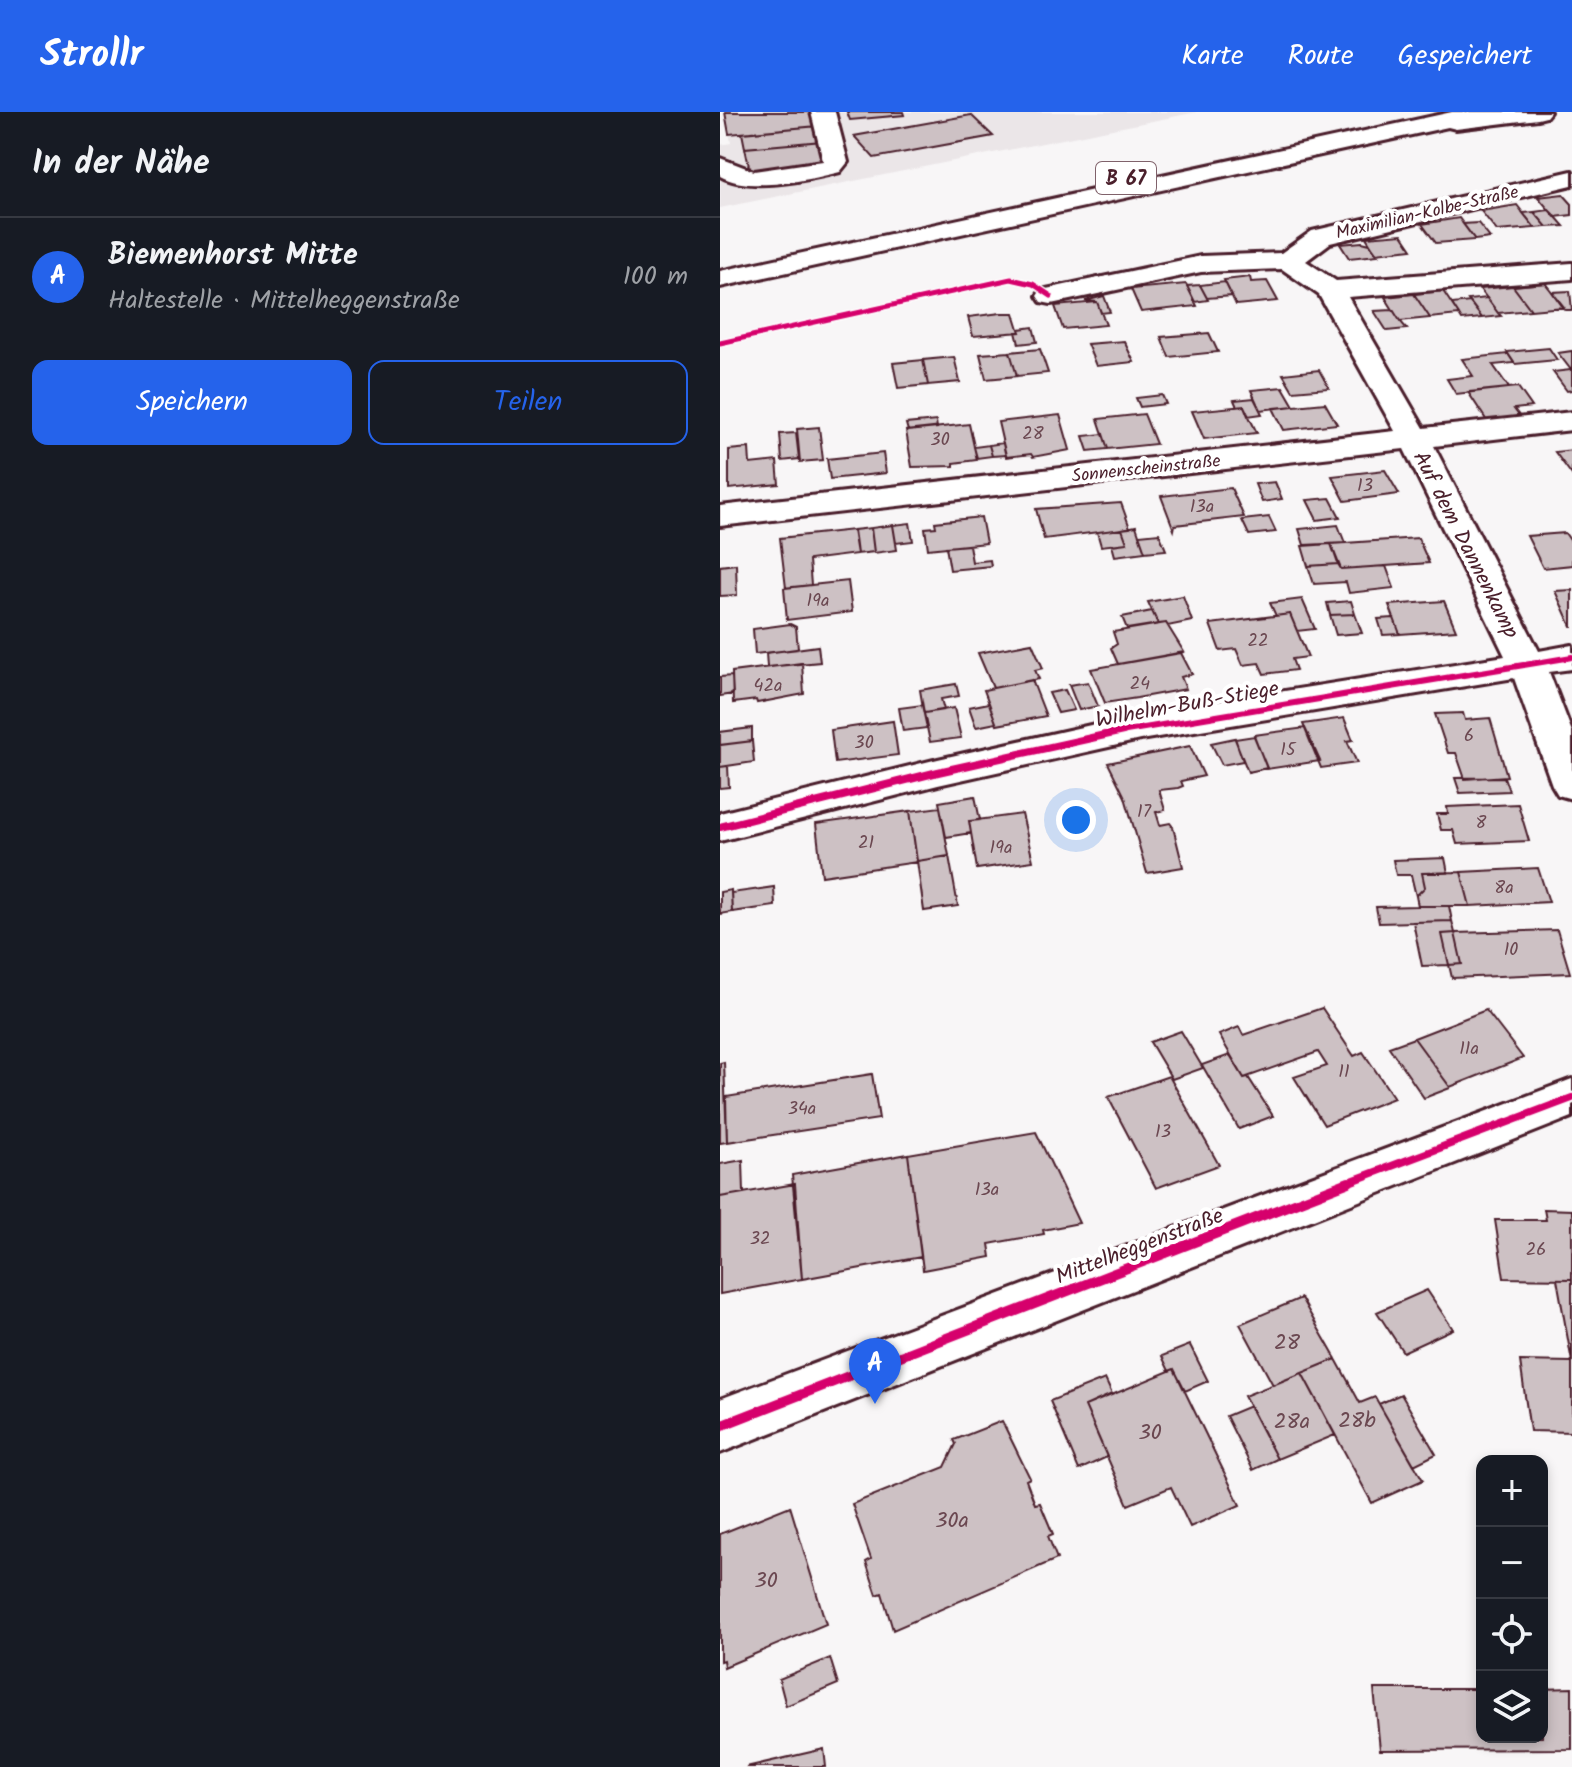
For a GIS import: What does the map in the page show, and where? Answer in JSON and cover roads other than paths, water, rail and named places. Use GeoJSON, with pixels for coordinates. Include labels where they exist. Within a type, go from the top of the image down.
{"type":"FeatureCollection","features":[{"type":"Feature","properties":{"kind":"main road"},"geometry":{"type":"LineString","coordinates":[[720,165],[738,176],[754,178],[831,167],[836,162],[835,151],[823,112]]}},
{"type":"Feature","properties":{"kind":"main road","name":"B 67"},"geometry":{"type":"LineString","coordinates":[[720,268],[1363,126],[1484,112]]}},
{"type":"Feature","properties":{"kind":"main road","name":"B 67"},"geometry":{"type":"LineString","coordinates":[[720,279],[1420,117],[1538,112]]}},
{"type":"Feature","properties":{"kind":"main road","name":"Maximilian-Kolbe-Straße"},"geometry":{"type":"LineString","coordinates":[[1288,261],[1321,237],[1572,178]]}},
{"type":"Feature","properties":{"kind":"main road"},"geometry":{"type":"LineString","coordinates":[[1051,296],[1201,264],[1288,261],[1330,290],[1414,437]]}},
{"type":"Feature","properties":{"kind":"main road"},"geometry":{"type":"LineString","coordinates":[[1330,290],[1572,271]]}},
{"type":"Feature","properties":{"kind":"main road","name":"Sonnenscheinstraße"},"geometry":{"type":"LineString","coordinates":[[720,516],[1572,421]]}},
{"type":"Feature","properties":{"kind":"main road","name":"Auf dem Dannenkamp"},"geometry":{"type":"LineString","coordinates":[[1414,437],[1527,663],[1572,785]]}},
{"type":"Feature","properties":{"kind":"main road","name":"Wilhelm-Buß-Stiege"},"geometry":{"type":"LineString","coordinates":[[720,827],[938,772],[1140,727],[1572,657]]}},
{"type":"Feature","properties":{"kind":"main road","name":"Mittelheggenstraße"},"geometry":{"type":"LineString","coordinates":[[720,1426],[1572,1098]]}},
{"type":"Feature","properties":{"kind":"place","name":"Biemenhorst Mitte"},"geometry":{"type":"Point","coordinates":[875,1404]}}]}
